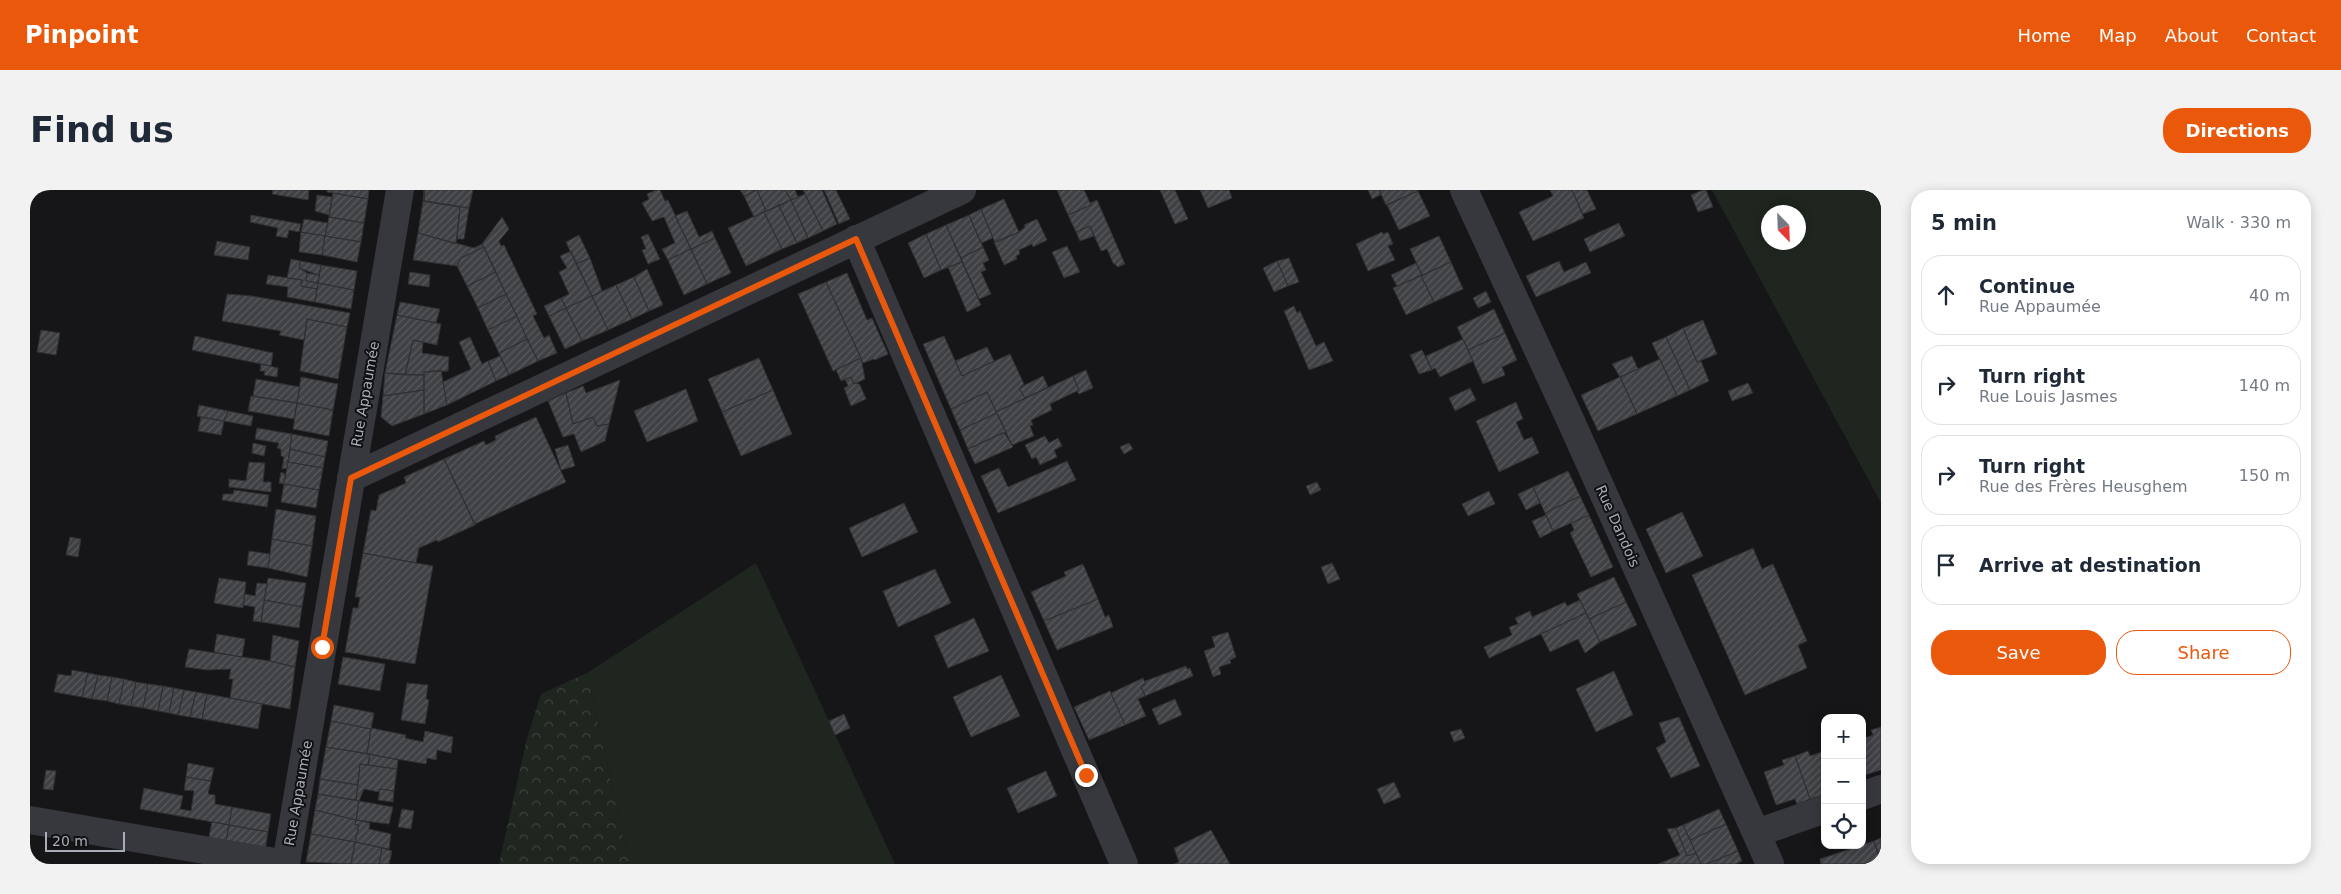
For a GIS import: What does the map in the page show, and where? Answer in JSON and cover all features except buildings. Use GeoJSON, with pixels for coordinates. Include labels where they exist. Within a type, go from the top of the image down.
{"type":"FeatureCollection","features":[{"type":"Feature","properties":{"kind":"street","name":"Rue Appaumée"},"geometry":{"type":"LineString","coordinates":[[30,820],[286,864],[400,190]]}},
{"type":"Feature","properties":{"kind":"street"},"geometry":{"type":"LineString","coordinates":[[351,478],[962,190]]}},
{"type":"Feature","properties":{"kind":"street","name":"Rue Dandois"},"geometry":{"type":"LineString","coordinates":[[1464,190],[1770,864]]}},
{"type":"Feature","properties":{"kind":"street"},"geometry":{"type":"LineString","coordinates":[[856,239],[1124,864]]}},
{"type":"Feature","properties":{"kind":"street"},"geometry":{"type":"LineString","coordinates":[[1866,795],[1881,789]]}},
{"type":"Feature","properties":{"kind":"street"},"geometry":{"type":"LineString","coordinates":[[1757,833],[1821,810]]}},
{"type":"Feature","properties":{"kind":"green space"},"geometry":{"type":"Polygon","coordinates":[[[1712,190],[1881,190],[1881,503],[1712,190]]]}},
{"type":"Feature","properties":{"kind":"green space"},"geometry":{"type":"Polygon","coordinates":[[[756,563],[895,864],[629,864],[587,673],[756,563]]]}},
{"type":"Feature","properties":{"kind":"green space"},"geometry":{"type":"Polygon","coordinates":[[[587,673],[629,864],[499,864],[527,738],[541,694],[587,673]]]}},
{"type":"Feature","properties":{"kind":"route"},"geometry":{"type":"LineString","coordinates":[[322,647],[351,478],[856,239],[1086,775]]}}]}
